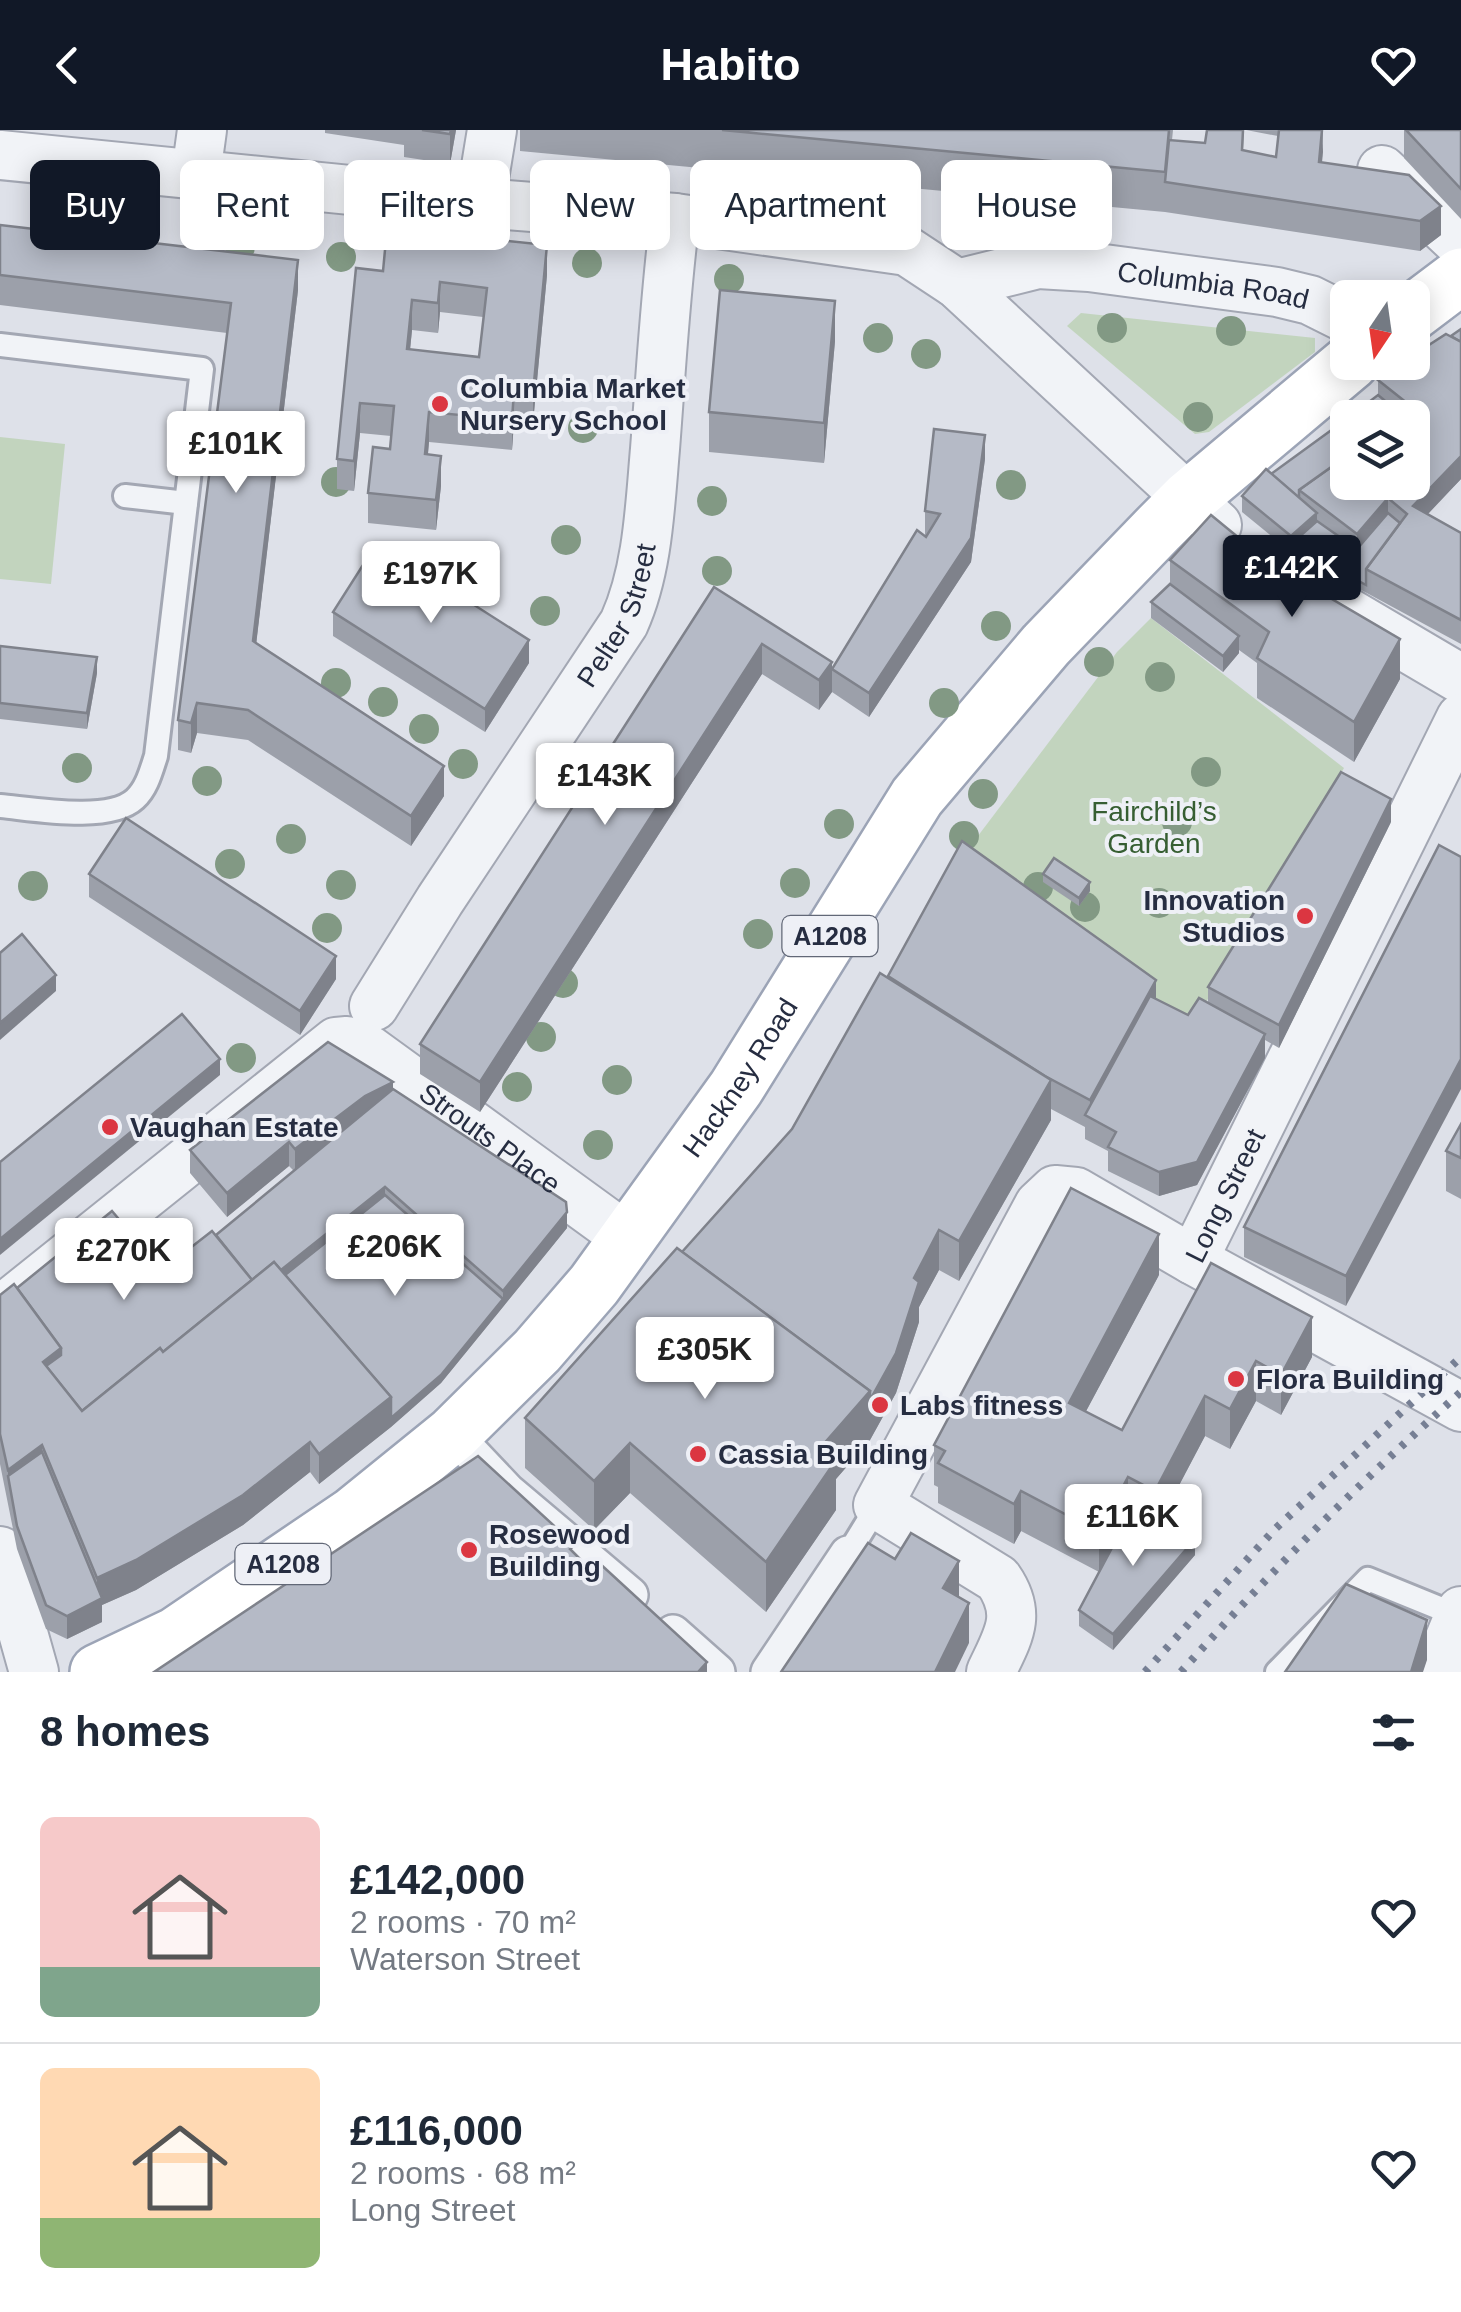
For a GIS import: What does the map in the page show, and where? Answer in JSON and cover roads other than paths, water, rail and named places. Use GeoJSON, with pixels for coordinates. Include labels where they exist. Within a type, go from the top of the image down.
{"type":"FeatureCollection","features":[{"type":"Feature","properties":{"kind":"main road"},"geometry":{"type":"LineString","coordinates":[[1430,299],[1461,276]]}},
{"type":"Feature","properties":{"kind":"main road","name":"Hackney Road"},"geometry":{"type":"LineString","coordinates":[[98,1672],[176,1635],[352,1514],[453,1434],[538,1351],[629,1239],[736,1088],[917,797],[1046,645],[1189,498],[1330,380]]}},
{"type":"Feature","properties":{"kind":"street"},"geometry":{"type":"LineString","coordinates":[[487,160],[492,130]]}},
{"type":"Feature","properties":{"kind":"street"},"geometry":{"type":"LineString","coordinates":[[0,155],[199,152],[344,178]]}},
{"type":"Feature","properties":{"kind":"street"},"geometry":{"type":"LineString","coordinates":[[1382,170],[1461,244]]}},
{"type":"Feature","properties":{"kind":"street"},"geometry":{"type":"LineString","coordinates":[[510,205],[675,218],[907,251],[958,284],[1224,532],[1256,556]]}},
{"type":"Feature","properties":{"kind":"street","name":"Pelter Street"},"geometry":{"type":"LineString","coordinates":[[0,1311],[361,1023],[624,623],[640,577],[675,218]]}},
{"type":"Feature","properties":{"kind":"street","name":"Columbia Road"},"geometry":{"type":"LineString","coordinates":[[958,284],[1038,264],[1089,267],[1278,292],[1330,310]]}},
{"type":"Feature","properties":{"kind":"street"},"geometry":{"type":"LineString","coordinates":[[1306,588],[1461,678]]}},
{"type":"Feature","properties":{"kind":"street","name":"Long Street"},"geometry":{"type":"LineString","coordinates":[[878,1504],[1039,1205],[1055,1190],[1076,1192],[1193,1260],[1461,718]]}},
{"type":"Feature","properties":{"kind":"street","name":"Strouts Place"},"geometry":{"type":"LineString","coordinates":[[361,1023],[369,1050],[629,1239]]}},
{"type":"Feature","properties":{"kind":"street"},"geometry":{"type":"LineString","coordinates":[[1193,1260],[1461,1407]]}},
{"type":"Feature","properties":{"kind":"street"},"geometry":{"type":"LineString","coordinates":[[453,1434],[507,1491],[717,1672]]}},
{"type":"Feature","properties":{"kind":"street"},"geometry":{"type":"LineString","coordinates":[[878,1504],[998,1579],[1009,1596],[1012,1615],[1010,1634],[990,1672]]}},
{"type":"Feature","properties":{"kind":"street"},"geometry":{"type":"LineString","coordinates":[[0,1551],[34,1672]]}},
{"type":"Feature","properties":{"kind":"street"},"geometry":{"type":"LineString","coordinates":[[768,1672],[848,1554]]}},
{"type":"Feature","properties":{"kind":"street"},"geometry":{"type":"LineString","coordinates":[[1436,1672],[1460,1613]]}},
{"type":"Feature","properties":{"kind":"lane"},"geometry":{"type":"LineString","coordinates":[[0,345],[202,370],[156,756],[149,778],[133,801],[106,810],[72,812],[0,806]]}},
{"type":"Feature","properties":{"kind":"lane"},"geometry":{"type":"LineString","coordinates":[[124,496],[186,503]]}},
{"type":"Feature","properties":{"kind":"lane"},"geometry":{"type":"LineString","coordinates":[[848,1554],[878,1504]]}},
{"type":"Feature","properties":{"kind":"lane"},"geometry":{"type":"LineString","coordinates":[[1277,1672],[1368,1578],[1460,1613]]}},
{"type":"Feature","properties":{"kind":"railway"},"geometry":{"type":"LineString","coordinates":[[1145,1672],[1275,1529],[1461,1357]]}},
{"type":"Feature","properties":{"kind":"railway"},"geometry":{"type":"LineString","coordinates":[[1181,1672],[1317,1528],[1461,1392]]}},
{"type":"Feature","properties":{"kind":"place","name":"Columbia Market Nursery School"},"geometry":{"type":"Point","coordinates":[440,404]}},
{"type":"Feature","properties":{"kind":"place","name":"Innovation Studios"},"geometry":{"type":"Point","coordinates":[1305,916]}},
{"type":"Feature","properties":{"kind":"place","name":"Vaughan Estate"},"geometry":{"type":"Point","coordinates":[110,1127]}},
{"type":"Feature","properties":{"kind":"place","name":"Flora Building"},"geometry":{"type":"Point","coordinates":[1236,1379]}},
{"type":"Feature","properties":{"kind":"place","name":"Labs fitness"},"geometry":{"type":"Point","coordinates":[880,1405]}},
{"type":"Feature","properties":{"kind":"place","name":"Cassia Building"},"geometry":{"type":"Point","coordinates":[698,1454]}},
{"type":"Feature","properties":{"kind":"place","name":"Rosewood Building"},"geometry":{"type":"Point","coordinates":[469,1550]}},
{"type":"Feature","properties":{"kind":"park label","name":"Fairchild’s Garden"},"geometry":{"type":"Point","coordinates":[1154,827]}}]}
